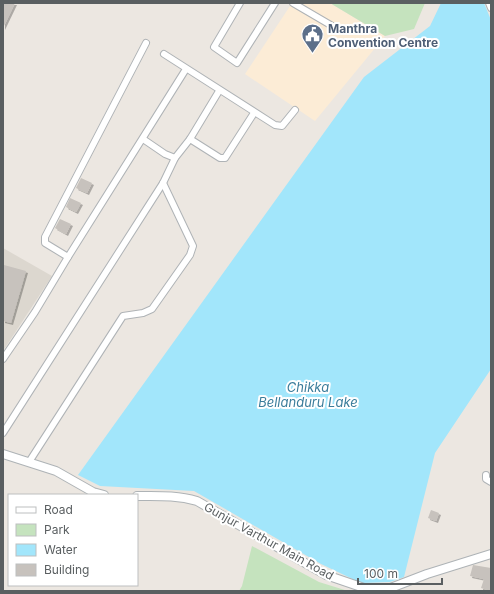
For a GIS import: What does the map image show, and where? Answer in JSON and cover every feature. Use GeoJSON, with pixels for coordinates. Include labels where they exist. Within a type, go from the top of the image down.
{"type":"FeatureCollection","features":[{"type":"Feature","properties":{"kind":"main road"},"geometry":{"type":"LineString","coordinates":[[3,454],[56,471],[93,492],[100,494]]}},
{"type":"Feature","properties":{"kind":"main road","name":"Gunjur Varthur Main Road"},"geometry":{"type":"LineString","coordinates":[[138,496],[185,497],[197,501],[326,575],[367,589],[388,589],[427,574],[491,554]]}},
{"type":"Feature","properties":{"kind":"street"},"geometry":{"type":"LineString","coordinates":[[240,3],[214,47],[237,63],[275,3]]}},
{"type":"Feature","properties":{"kind":"street"},"geometry":{"type":"LineString","coordinates":[[293,3],[334,27]]}},
{"type":"Feature","properties":{"kind":"street"},"geometry":{"type":"LineString","coordinates":[[489,3],[491,8]]}},
{"type":"Feature","properties":{"kind":"street"},"geometry":{"type":"LineString","coordinates":[[68,257],[45,243],[46,237],[146,43]]}},
{"type":"Feature","properties":{"kind":"street"},"geometry":{"type":"LineString","coordinates":[[164,54],[275,125],[282,126],[295,110]]}},
{"type":"Feature","properties":{"kind":"street"},"geometry":{"type":"LineString","coordinates":[[3,359],[35,312],[186,69]]}},
{"type":"Feature","properties":{"kind":"street"},"geometry":{"type":"LineString","coordinates":[[3,433],[163,183],[175,158],[190,139],[220,91]]}},
{"type":"Feature","properties":{"kind":"street"},"geometry":{"type":"LineString","coordinates":[[190,139],[220,158],[225,158],[254,112]]}},
{"type":"Feature","properties":{"kind":"street"},"geometry":{"type":"LineString","coordinates":[[143,139],[165,154],[175,158]]}},
{"type":"Feature","properties":{"kind":"street"},"geometry":{"type":"LineString","coordinates":[[29,462],[123,316],[143,313],[152,309],[190,254],[193,246],[163,183]]}},
{"type":"Feature","properties":{"kind":"street"},"geometry":{"type":"LineString","coordinates":[[486,475],[486,479],[491,482]]}},
{"type":"Feature","properties":{"kind":"shaded area","name":"Manthra Convention Centre"},"geometry":{"type":"Polygon","coordinates":[[[292,3],[330,3],[385,36],[315,121],[245,74],[292,3]]]}},
{"type":"Feature","properties":{"kind":"shaded area"},"geometry":{"type":"Polygon","coordinates":[[[3,248],[52,276],[3,351],[3,248]]]}},
{"type":"Feature","properties":{"kind":"green space"},"geometry":{"type":"Polygon","coordinates":[[[330,3],[425,3],[414,29],[385,36],[330,3]]]}},
{"type":"Feature","properties":{"kind":"green space"},"geometry":{"type":"Polygon","coordinates":[[[252,546],[319,582],[348,591],[239,591],[242,586],[252,546]]]}},
{"type":"Feature","properties":{"kind":"water","name":"Chikka Bellanduru Lake"},"geometry":{"type":"Polygon","coordinates":[[[441,3],[484,3],[491,20],[491,369],[435,453],[404,577],[390,582],[361,583],[321,564],[194,491],[100,486],[78,475],[364,77],[430,26],[441,3]]]}},
{"type":"Feature","properties":{"kind":"building"},"geometry":{"type":"Polygon","coordinates":[[[3,3],[15,3],[3,28],[3,3]]]}},
{"type":"Feature","properties":{"kind":"building"},"geometry":{"type":"Polygon","coordinates":[[[81,178],[92,183],[87,193],[76,188],[81,178]]]}},
{"type":"Feature","properties":{"kind":"building"},"geometry":{"type":"Polygon","coordinates":[[[70,198],[81,203],[76,212],[66,207],[70,198]]]}},
{"type":"Feature","properties":{"kind":"building"},"geometry":{"type":"Polygon","coordinates":[[[60,219],[71,224],[66,234],[55,228],[60,219]]]}},
{"type":"Feature","properties":{"kind":"building"},"geometry":{"type":"Polygon","coordinates":[[[4,265],[26,271],[11,323],[3,321],[4,265]]]}},
{"type":"Feature","properties":{"kind":"building"},"geometry":{"type":"Polygon","coordinates":[[[431,510],[439,513],[436,521],[428,518],[431,510]]]}},
{"type":"Feature","properties":{"kind":"building"},"geometry":{"type":"Polygon","coordinates":[[[473,565],[491,568],[491,591],[481,588],[484,579],[470,576],[473,565]]]}},
{"type":"Feature","properties":{"kind":"place","name":"Manthra Convention Centre"},"geometry":{"type":"Point","coordinates":[313,54]}}]}
